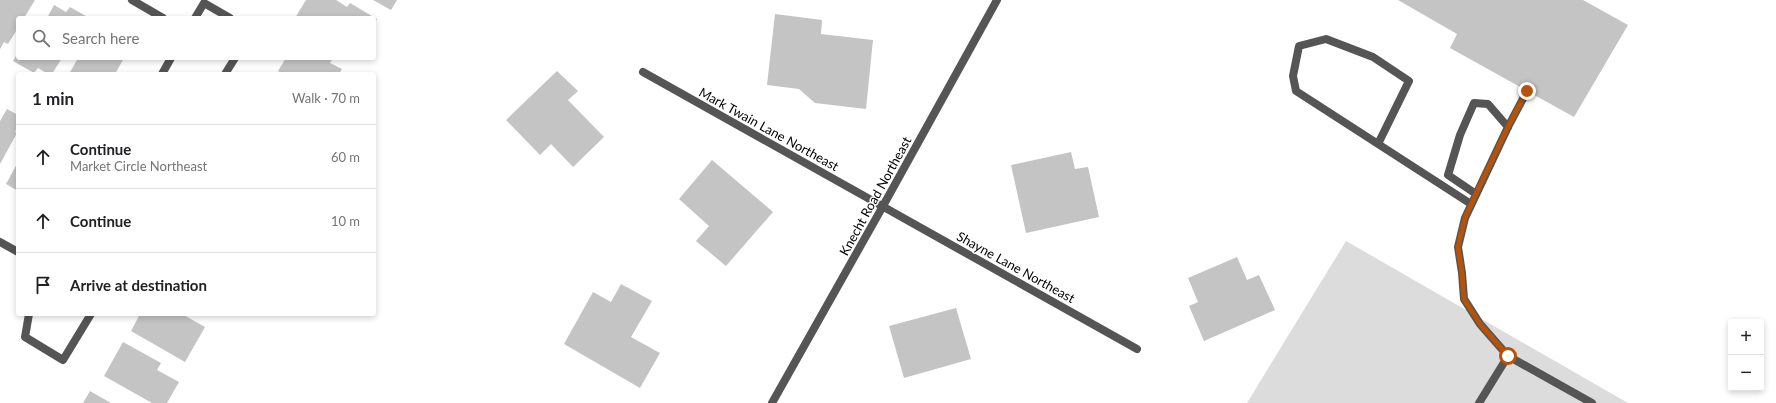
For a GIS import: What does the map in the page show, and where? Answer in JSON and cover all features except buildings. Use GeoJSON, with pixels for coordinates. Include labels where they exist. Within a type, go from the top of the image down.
{"type":"FeatureCollection","features":[{"type":"Feature","properties":{"kind":"street"},"geometry":{"type":"LineString","coordinates":[[132,0],[160,16]]}},
{"type":"Feature","properties":{"kind":"street","name":"Knecht Road Northeast"},"geometry":{"type":"LineString","coordinates":[[772,403],[997,0]]}},
{"type":"Feature","properties":{"kind":"street"},"geometry":{"type":"LineString","coordinates":[[196,16],[204,3],[227,16]]}},
{"type":"Feature","properties":{"kind":"street"},"geometry":{"type":"LineString","coordinates":[[1378,144],[1409,81],[1373,57],[1326,39],[1299,46],[1293,76],[1296,91],[1378,144],[1471,204]]}},
{"type":"Feature","properties":{"kind":"street"},"geometry":{"type":"LineString","coordinates":[[163,72],[171,60]]}},
{"type":"Feature","properties":{"kind":"street"},"geometry":{"type":"LineString","coordinates":[[226,72],[234,60]]}},
{"type":"Feature","properties":{"kind":"street","name":"Mark Twain Lane Northeast"},"geometry":{"type":"LineString","coordinates":[[643,72],[883,206]]}},
{"type":"Feature","properties":{"kind":"street"},"geometry":{"type":"LineString","coordinates":[[1527,91],[1508,127],[1465,218],[1458,247],[1464,299],[1480,324],[1508,356],[1592,403]]}},
{"type":"Feature","properties":{"kind":"street"},"geometry":{"type":"LineString","coordinates":[[1476,194],[1448,175],[1460,136],[1474,103],[1488,104],[1508,127]]}},
{"type":"Feature","properties":{"kind":"street","name":"Shayne Lane Northeast"},"geometry":{"type":"LineString","coordinates":[[883,206],[1137,349]]}},
{"type":"Feature","properties":{"kind":"street"},"geometry":{"type":"LineString","coordinates":[[0,242],[16,251]]}},
{"type":"Feature","properties":{"kind":"street"},"geometry":{"type":"LineString","coordinates":[[29,316],[25,336],[63,360],[90,316]]}},
{"type":"Feature","properties":{"kind":"street"},"geometry":{"type":"LineString","coordinates":[[1479,403],[1508,356]]}},
{"type":"Feature","properties":{"kind":"shaded area"},"geometry":{"type":"Polygon","coordinates":[[[1346,241],[1628,403],[1247,403],[1346,241]]]}},
{"type":"Feature","properties":{"kind":"route"},"geometry":{"type":"LineString","coordinates":[[1508,356],[1480,324],[1464,299],[1458,247],[1465,218],[1508,127],[1527,91]]}}]}
